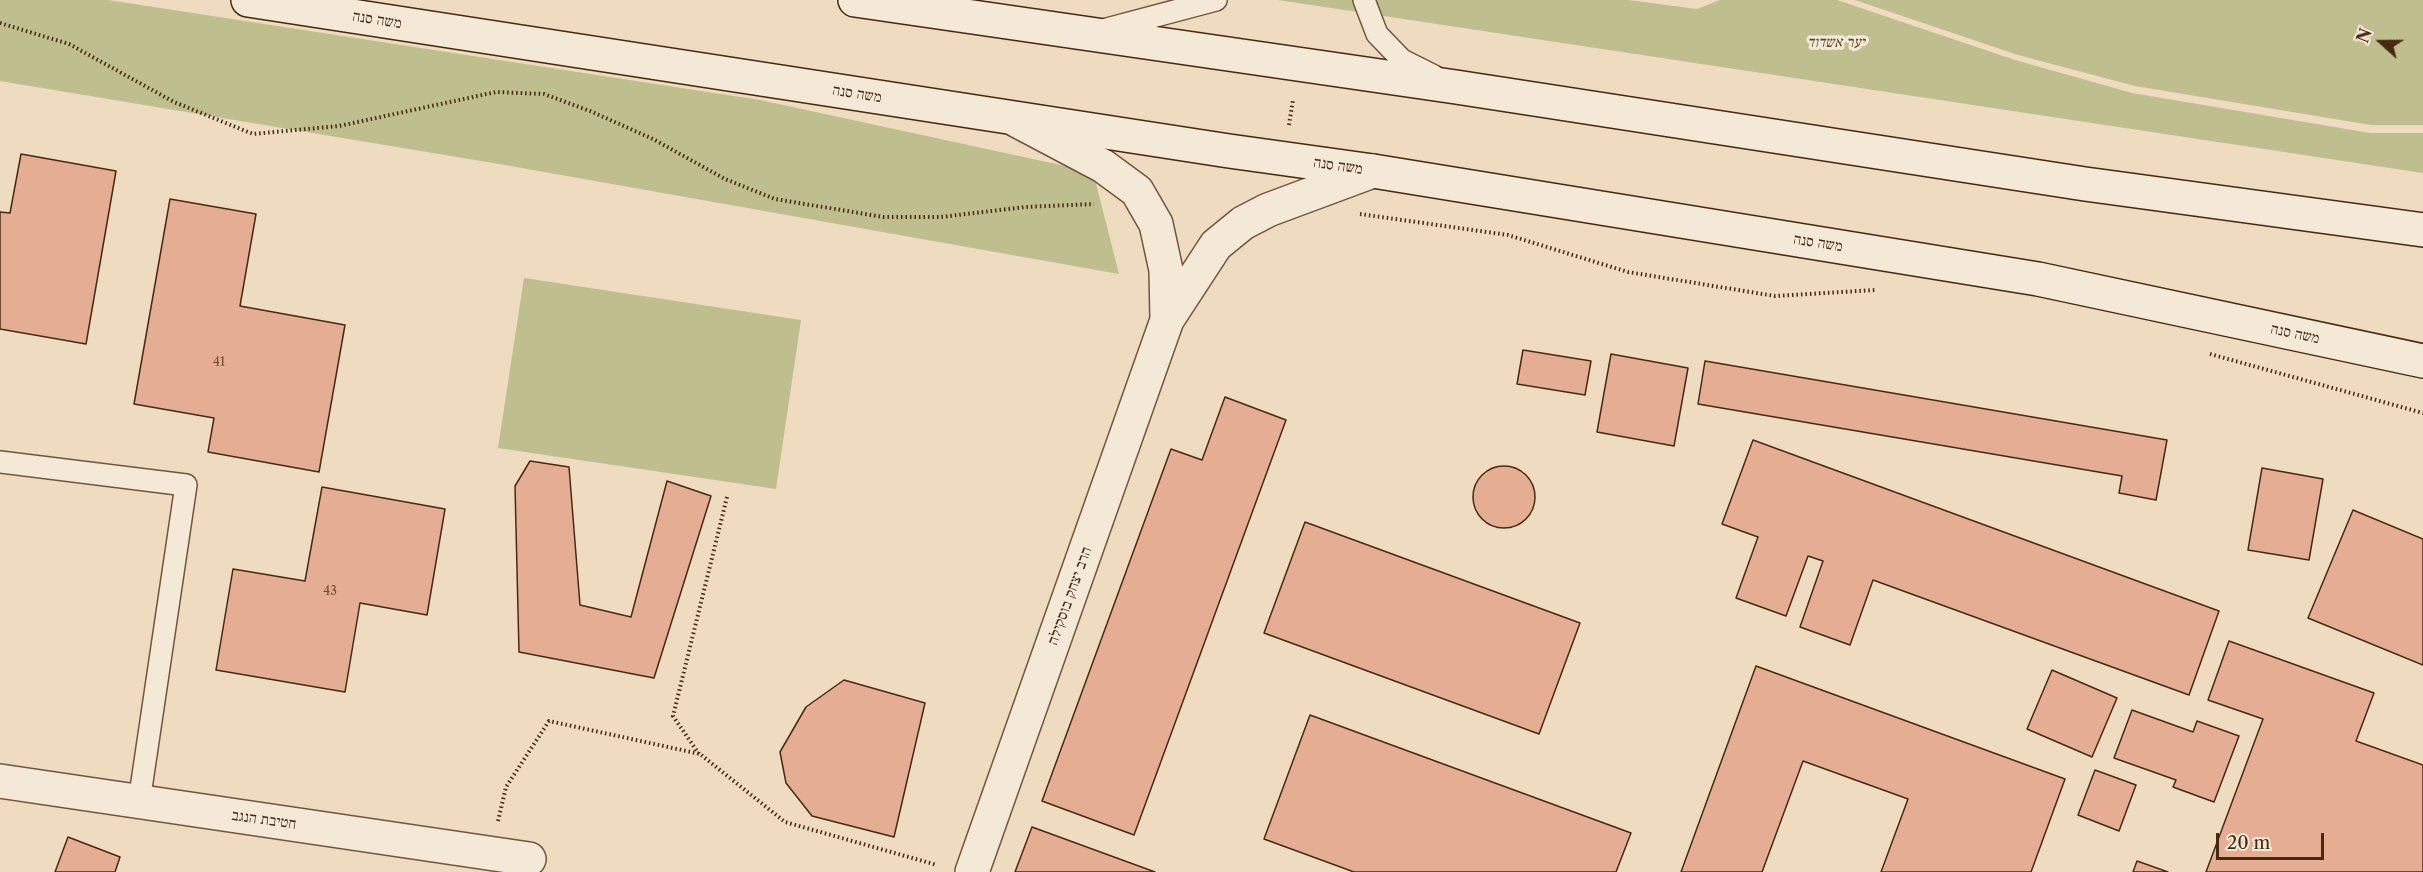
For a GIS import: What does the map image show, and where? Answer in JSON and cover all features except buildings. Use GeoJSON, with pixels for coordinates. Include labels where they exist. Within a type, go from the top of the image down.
{"type":"FeatureCollection","features":[{"type":"Feature","properties":{"kind":"main road","name":"משה סנה"},"geometry":{"type":"LineString","coordinates":[[248,0],[1011,118],[1373,171],[2038,279],[2423,361]]}},
{"type":"Feature","properties":{"kind":"main road"},"geometry":{"type":"LineString","coordinates":[[855,0],[1456,87],[2085,184],[2423,230]]}},
{"type":"Feature","properties":{"kind":"main road","name":"הרב יצחק בוסקילה"},"geometry":{"type":"LineString","coordinates":[[1011,118],[1103,166],[1137,191],[1156,224],[1166,270],[1167,320]]}},
{"type":"Feature","properties":{"kind":"main road","name":"הרב יצחק בוסקילה"},"geometry":{"type":"LineString","coordinates":[[959,869],[1167,320],[1216,245],[1243,223],[1268,210],[1373,171]]}},
{"type":"Feature","properties":{"kind":"main road","name":"חטיבת הנגב"},"geometry":{"type":"LineString","coordinates":[[0,781],[529,859]]}},
{"type":"Feature","properties":{"kind":"lane"},"geometry":{"type":"LineString","coordinates":[[1086,34],[1216,0]]}},
{"type":"Feature","properties":{"kind":"lane"},"geometry":{"type":"LineString","coordinates":[[1364,0],[1377,34],[1402,60],[1456,87]]}},
{"type":"Feature","properties":{"kind":"lane"},"geometry":{"type":"LineString","coordinates":[[0,462],[186,485],[140,801]]}},
{"type":"Feature","properties":{"kind":"path"},"geometry":{"type":"LineString","coordinates":[[1283,159],[1299,65]]}},
{"type":"Feature","properties":{"kind":"path"},"geometry":{"type":"LineString","coordinates":[[727,497],[673,716],[700,754],[785,822],[959,869]]}},
{"type":"Feature","properties":{"kind":"path"},"geometry":{"type":"LineString","coordinates":[[491,853],[506,787],[549,720],[700,754]]}},
{"type":"Feature","properties":{"kind":"green space"},"geometry":{"type":"Polygon","coordinates":[[[0,0],[108,0],[760,100],[1093,172],[1119,274],[505,165],[0,81],[0,0]]]}},
{"type":"Feature","properties":{"kind":"green space","name":"יער אשדוד"},"geometry":{"type":"Polygon","coordinates":[[[1278,0],[1628,0],[1697,9],[1720,0],[1837,0],[2015,60],[2132,93],[2370,133],[2423,133],[2423,173],[1278,0]]]}},
{"type":"Feature","properties":{"kind":"green space"},"geometry":{"type":"Polygon","coordinates":[[[1855,0],[2423,0],[2423,125],[2371,125],[2135,86],[2018,55],[1855,0]]]}},
{"type":"Feature","properties":{"kind":"green space"},"geometry":{"type":"Polygon","coordinates":[[[524,278],[801,320],[776,489],[498,448],[524,278]]]}}]}
